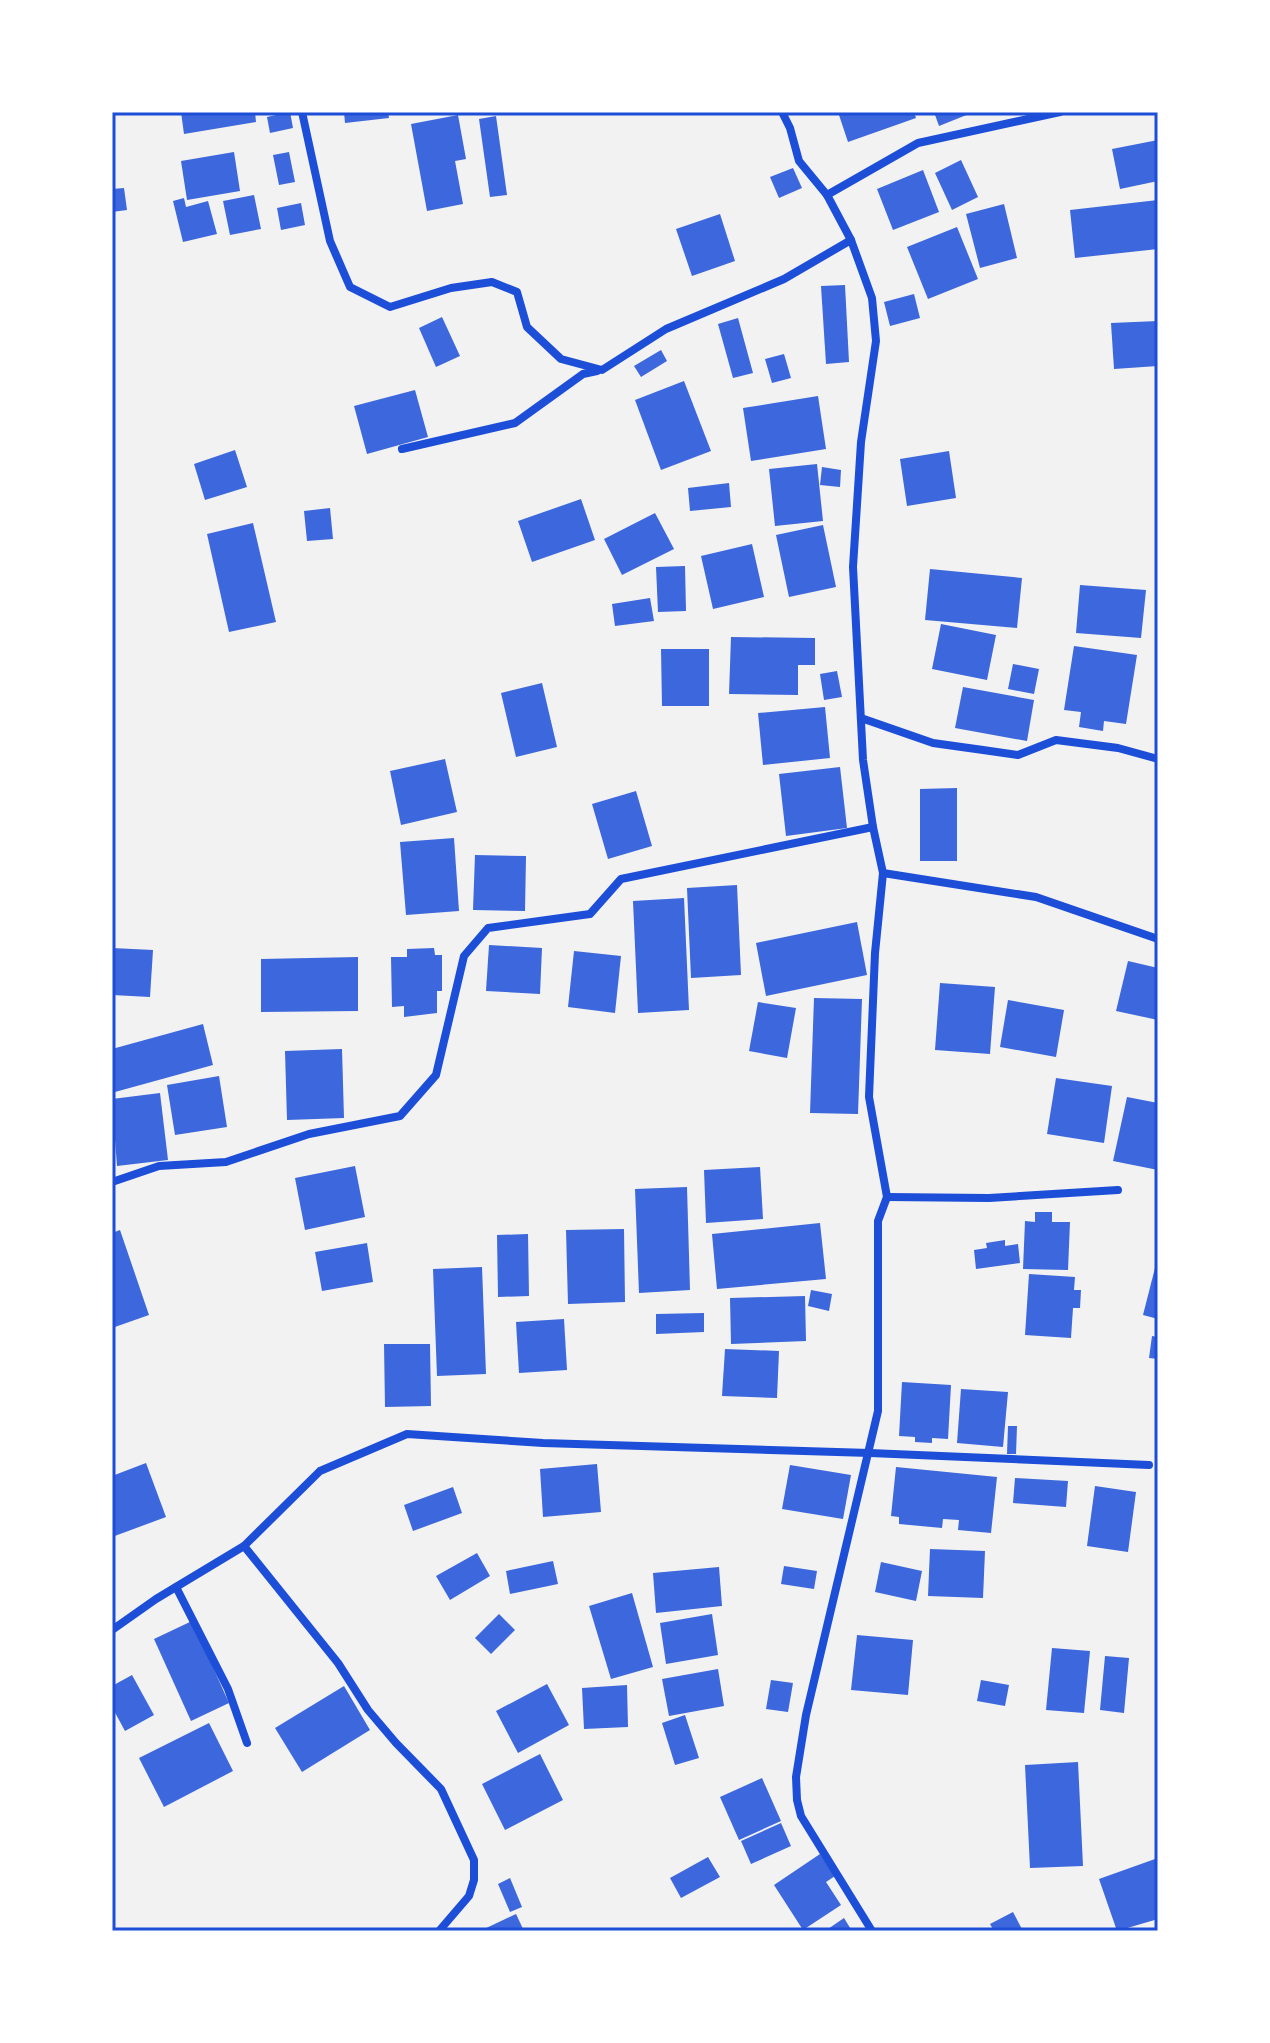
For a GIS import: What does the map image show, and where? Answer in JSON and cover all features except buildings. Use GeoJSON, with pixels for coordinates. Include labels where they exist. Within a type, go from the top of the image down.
{"type":"FeatureCollection","features":[{"type":"Feature","properties":{"kind":"street"},"geometry":{"type":"LineString","coordinates":[[302,112],[330,241],[350,287],[390,307],[451,288],[492,282],[517,292],[527,327],[561,359],[602,370]]}},
{"type":"Feature","properties":{"kind":"street"},"geometry":{"type":"LineString","coordinates":[[782,112],[799,161],[827,195],[851,240],[872,298],[876,341],[861,442],[853,567],[861,718],[873,827],[883,873],[875,953],[869,1097],[887,1197],[878,1221],[878,1411],[806,1715],[796,1777],[801,1816],[872,1931]]}},
{"type":"Feature","properties":{"kind":"street"},"geometry":{"type":"LineString","coordinates":[[827,195],[918,143],[1060,112]]}},
{"type":"Feature","properties":{"kind":"street"},"geometry":{"type":"LineString","coordinates":[[402,449],[515,423],[583,374],[602,370],[666,329],[784,279],[851,240]]}},
{"type":"Feature","properties":{"kind":"street"},"geometry":{"type":"LineString","coordinates":[[861,718],[933,743],[1018,755],[1056,740],[1118,748],[1158,759]]}},
{"type":"Feature","properties":{"kind":"street"},"geometry":{"type":"LineString","coordinates":[[112,1182],[159,1166],[226,1162],[309,1134],[400,1116],[436,1075],[464,956],[488,928],[590,914],[621,879],[873,827]]}},
{"type":"Feature","properties":{"kind":"street"},"geometry":{"type":"LineString","coordinates":[[883,873],[1036,897],[1158,939]]}},
{"type":"Feature","properties":{"kind":"street"},"geometry":{"type":"LineString","coordinates":[[887,1197],[989,1198],[1118,1190]]}},
{"type":"Feature","properties":{"kind":"street"},"geometry":{"type":"LineString","coordinates":[[112,1630],[244,1546],[320,1471],[407,1434],[543,1443],[1149,1465]]}},
{"type":"Feature","properties":{"kind":"street"},"geometry":{"type":"LineString","coordinates":[[244,1546],[338,1663],[368,1710],[441,1789],[474,1860],[474,1880],[469,1896],[439,1931]]}},
{"type":"Feature","properties":{"kind":"street"},"geometry":{"type":"LineString","coordinates":[[176,1587],[228,1689],[247,1743]]}}]}
